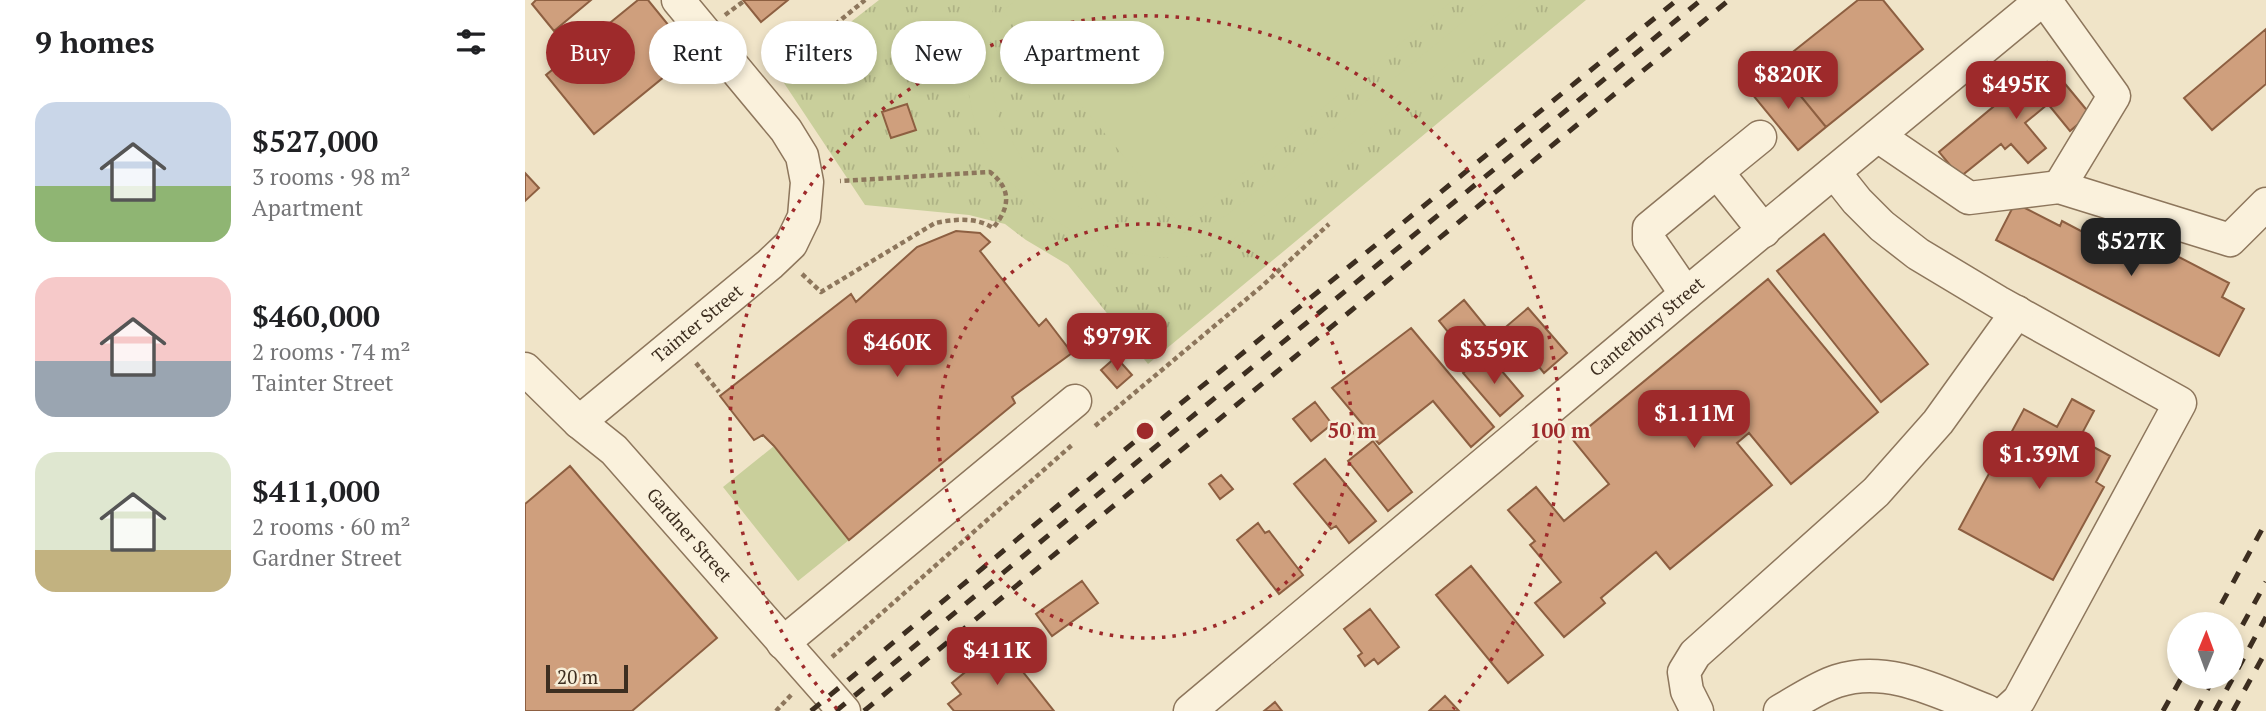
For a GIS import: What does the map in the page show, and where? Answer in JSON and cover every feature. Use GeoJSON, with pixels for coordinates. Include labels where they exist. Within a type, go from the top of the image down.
{"type":"FeatureCollection","features":[{"type":"Feature","properties":{"kind":"street","name":"Tainter Street"},"geometry":{"type":"LineString","coordinates":[[579,422],[770,264],[791,244],[804,217],[807,182],[802,156],[786,130],[678,0]]}},
{"type":"Feature","properties":{"kind":"street","name":"Canterbury Street"},"geometry":{"type":"LineString","coordinates":[[1190,711],[1686,294],[2044,0]]}},
{"type":"Feature","properties":{"kind":"street"},"geometry":{"type":"LineString","coordinates":[[2044,0],[2114,96],[2059,187]]}},
{"type":"Feature","properties":{"kind":"street"},"geometry":{"type":"LineString","coordinates":[[1878,136],[1969,198],[2059,187],[2229,240],[2266,204]]}},
{"type":"Feature","properties":{"kind":"street"},"geometry":{"type":"LineString","coordinates":[[1686,294],[1649,240],[1649,228],[1760,137]]}},
{"type":"Feature","properties":{"kind":"street"},"geometry":{"type":"LineString","coordinates":[[1717,172],[1764,231]]}},
{"type":"Feature","properties":{"kind":"street"},"geometry":{"type":"LineString","coordinates":[[1834,173],[1882,226],[1952,275],[2180,403],[2019,700],[2007,711]]}},
{"type":"Feature","properties":{"kind":"street"},"geometry":{"type":"LineString","coordinates":[[1697,711],[1687,691],[1683,672],[1695,654],[1876,492],[1938,422],[2017,312]]}},
{"type":"Feature","properties":{"kind":"street","name":"Gardner Street"},"geometry":{"type":"LineString","coordinates":[[525,369],[579,422],[614,450],[844,711]]}},
{"type":"Feature","properties":{"kind":"street"},"geometry":{"type":"LineString","coordinates":[[783,643],[1075,401]]}},
{"type":"Feature","properties":{"kind":"street"},"geometry":{"type":"LineString","coordinates":[[1780,711],[1836,681],[1871,674],[1903,680],[1987,711]]}},
{"type":"Feature","properties":{"kind":"path"},"geometry":{"type":"LineString","coordinates":[[840,21],[865,0]]}},
{"type":"Feature","properties":{"kind":"path"},"geometry":{"type":"LineString","coordinates":[[721,18],[744,1]]}},
{"type":"Feature","properties":{"kind":"path"},"geometry":{"type":"LineString","coordinates":[[802,274],[821,292],[935,223],[968,220],[993,228],[1001,219],[1007,200],[1002,181],[990,173],[840,181]]}},
{"type":"Feature","properties":{"kind":"path"},"geometry":{"type":"LineString","coordinates":[[1094,427],[1261,287],[1329,224]]}},
{"type":"Feature","properties":{"kind":"path"},"geometry":{"type":"LineString","coordinates":[[696,362],[719,392]]}},
{"type":"Feature","properties":{"kind":"path"},"geometry":{"type":"LineString","coordinates":[[776,711],[812,675],[1073,444]]}},
{"type":"Feature","properties":{"kind":"green space"},"geometry":{"type":"Polygon","coordinates":[[[879,0],[1586,0],[1148,364],[1068,265],[1005,224],[969,215],[865,205],[785,84],[877,84],[877,21],[852,21],[879,0]]]}},
{"type":"Feature","properties":{"kind":"green space"},"geometry":{"type":"Polygon","coordinates":[[[971,0],[995,0],[986,60],[986,21],[967,21],[971,0]]]}},
{"type":"Feature","properties":{"kind":"green space"},"geometry":{"type":"Polygon","coordinates":[[[1016,0],[1453,0],[1181,225],[1064,84],[1164,84],[1164,21],[1011,21],[1003,11],[1016,0]]]}},
{"type":"Feature","properties":{"kind":"green space"},"geometry":{"type":"Polygon","coordinates":[[[1490,0],[1527,0],[1241,234],[1218,249],[1203,254],[1169,257],[1134,254],[1100,244],[1068,228],[1039,208],[1013,184],[992,156],[975,123],[968,84],[986,84],[986,60],[998,116],[1025,164],[1057,192],[1096,218],[1129,229],[1170,234],[1198,231],[1227,215],[1490,0]]]}},
{"type":"Feature","properties":{"kind":"green space"},"geometry":{"type":"Polygon","coordinates":[[[774,446],[849,540],[798,581],[723,487],[774,446]]]}},
{"type":"Feature","properties":{"kind":"building"},"geometry":{"type":"Polygon","coordinates":[[[536,0],[591,0],[566,21],[546,21],[532,4],[536,0]]]}},
{"type":"Feature","properties":{"kind":"building"},"geometry":{"type":"Polygon","coordinates":[[[638,0],[648,0],[665,21],[649,21],[649,84],[655,84],[594,134],[553,84],[635,84],[635,21],[612,21],[638,0]]]}},
{"type":"Feature","properties":{"kind":"building"},"geometry":{"type":"Polygon","coordinates":[[[743,0],[788,0],[761,21],[743,0]]]}},
{"type":"Feature","properties":{"kind":"building"},"geometry":{"type":"Polygon","coordinates":[[[1858,0],[1883,0],[1923,49],[1826,127],[1786,78],[1774,88],[1764,75],[1858,0]]]}},
{"type":"Feature","properties":{"kind":"building"},"geometry":{"type":"Polygon","coordinates":[[[2266,29],[2266,84],[2212,130],[2184,98],[2266,29]]]}},
{"type":"Feature","properties":{"kind":"building"},"geometry":{"type":"Polygon","coordinates":[[[2047,62],[2090,114],[2070,131],[2048,104],[2025,123],[2046,148],[2028,163],[2011,144],[2005,149],[2001,144],[1960,177],[1939,152],[2047,62]]]}},
{"type":"Feature","properties":{"kind":"building"},"geometry":{"type":"Polygon","coordinates":[[[1764,75],[1774,88],[1786,78],[1826,127],[1798,150],[1748,89],[1764,75]]]}},
{"type":"Feature","properties":{"kind":"building"},"geometry":{"type":"Polygon","coordinates":[[[907,104],[916,130],[891,138],[882,112],[907,104]]]}},
{"type":"Feature","properties":{"kind":"building"},"geometry":{"type":"Polygon","coordinates":[[[525,173],[539,188],[525,201],[525,173]]]}},
{"type":"Feature","properties":{"kind":"building"},"geometry":{"type":"Polygon","coordinates":[[[2015,203],[2060,226],[2062,221],[2138,261],[2148,241],[2229,283],[2222,297],[2244,309],[2219,356],[1996,240],[2015,203]]]}},
{"type":"Feature","properties":{"kind":"building"},"geometry":{"type":"Polygon","coordinates":[[[956,231],[980,233],[990,242],[980,251],[1039,326],[1046,319],[1072,353],[1012,397],[1015,403],[849,540],[774,446],[763,435],[754,440],[720,396],[851,294],[856,302],[917,247],[956,231]]]}},
{"type":"Feature","properties":{"kind":"building"},"geometry":{"type":"Polygon","coordinates":[[[1824,234],[1928,364],[1881,402],[1777,271],[1824,234]]]}},
{"type":"Feature","properties":{"kind":"building"},"geometry":{"type":"Polygon","coordinates":[[[1768,279],[1878,412],[1791,484],[1749,433],[1737,443],[1772,485],[1670,569],[1656,552],[1601,598],[1605,603],[1564,637],[1535,603],[1561,582],[1530,545],[1535,541],[1508,510],[1536,487],[1564,521],[1609,484],[1573,440],[1768,279]]]}},
{"type":"Feature","properties":{"kind":"building"},"geometry":{"type":"Polygon","coordinates":[[[1464,300],[1491,333],[1466,354],[1439,321],[1464,300]]]}},
{"type":"Feature","properties":{"kind":"building"},"geometry":{"type":"Polygon","coordinates":[[[1528,308],[1567,353],[1544,373],[1531,357],[1526,361],[1501,331],[1528,308]]]}},
{"type":"Feature","properties":{"kind":"building"},"geometry":{"type":"Polygon","coordinates":[[[1411,328],[1494,427],[1471,447],[1433,401],[1379,444],[1332,388],[1411,328]]]}},
{"type":"Feature","properties":{"kind":"building"},"geometry":{"type":"Polygon","coordinates":[[[1116,357],[1132,375],[1117,388],[1101,370],[1116,357]]]}},
{"type":"Feature","properties":{"kind":"building"},"geometry":{"type":"Polygon","coordinates":[[[1490,357],[1523,396],[1500,416],[1463,373],[1473,365],[1476,368],[1490,357]]]}},
{"type":"Feature","properties":{"kind":"building"},"geometry":{"type":"Polygon","coordinates":[[[2072,399],[2094,411],[2079,439],[2110,456],[2096,482],[2104,487],[2053,580],[1959,529],[2024,409],[2057,427],[2072,399]]]}},
{"type":"Feature","properties":{"kind":"building"},"geometry":{"type":"Polygon","coordinates":[[[1315,402],[1332,424],[1311,441],[1293,419],[1315,402]]]}},
{"type":"Feature","properties":{"kind":"building"},"geometry":{"type":"Polygon","coordinates":[[[1373,441],[1412,492],[1388,511],[1348,461],[1373,441]]]}},
{"type":"Feature","properties":{"kind":"building"},"geometry":{"type":"Polygon","coordinates":[[[1325,459],[1376,521],[1349,543],[1336,526],[1331,529],[1294,484],[1325,459]]]}},
{"type":"Feature","properties":{"kind":"building"},"geometry":{"type":"Polygon","coordinates":[[[570,466],[717,638],[632,711],[525,711],[525,504],[570,466]]]}},
{"type":"Feature","properties":{"kind":"building"},"geometry":{"type":"Polygon","coordinates":[[[1221,475],[1233,489],[1220,499],[1209,484],[1221,475]]]}},
{"type":"Feature","properties":{"kind":"building"},"geometry":{"type":"Polygon","coordinates":[[[1258,523],[1265,533],[1269,531],[1303,575],[1279,594],[1237,540],[1258,523]]]}},
{"type":"Feature","properties":{"kind":"building"},"geometry":{"type":"Polygon","coordinates":[[[1471,566],[1543,655],[1508,683],[1436,595],[1471,566]]]}},
{"type":"Feature","properties":{"kind":"building"},"geometry":{"type":"Polygon","coordinates":[[[1082,581],[1098,603],[1052,636],[1036,614],[1082,581]]]}},
{"type":"Feature","properties":{"kind":"building"},"geometry":{"type":"Polygon","coordinates":[[[1370,609],[1399,647],[1378,664],[1374,659],[1365,666],[1358,656],[1362,653],[1344,629],[1370,609]]]}},
{"type":"Feature","properties":{"kind":"building"},"geometry":{"type":"Polygon","coordinates":[[[997,646],[1005,656],[1008,653],[1054,711],[954,711],[948,704],[961,694],[952,683],[997,646]]]}},
{"type":"Feature","properties":{"kind":"building"},"geometry":{"type":"Polygon","coordinates":[[[1445,696],[1459,711],[1429,711],[1445,696]]]}},
{"type":"Feature","properties":{"kind":"building"},"geometry":{"type":"Polygon","coordinates":[[[1275,702],[1282,711],[1264,711],[1275,702]]]}},
{"type":"Feature","properties":{"kind":"railway"},"geometry":{"type":"LineString","coordinates":[[811,711],[1169,413],[1677,0]]}},
{"type":"Feature","properties":{"kind":"railway"},"geometry":{"type":"LineString","coordinates":[[836,711],[1701,0]]}},
{"type":"Feature","properties":{"kind":"railway"},"geometry":{"type":"LineString","coordinates":[[864,711],[1729,0]]}},
{"type":"Feature","properties":{"kind":"railway"},"geometry":{"type":"LineString","coordinates":[[2217,612],[2266,522]]}},
{"type":"Feature","properties":{"kind":"railway"},"geometry":{"type":"LineString","coordinates":[[2244,622],[2266,582]]}},
{"type":"Feature","properties":{"kind":"railway"},"geometry":{"type":"LineString","coordinates":[[2215,711],[2266,617]]}},
{"type":"Feature","properties":{"kind":"railway"},"geometry":{"type":"LineString","coordinates":[[2233,711],[2266,651]]}},
{"type":"Feature","properties":{"kind":"railway"},"geometry":{"type":"LineString","coordinates":[[2163,711],[2175,690]]}},
{"type":"Feature","properties":{"kind":"railway"},"geometry":{"type":"LineString","coordinates":[[2196,711],[2207,690]]}}]}
